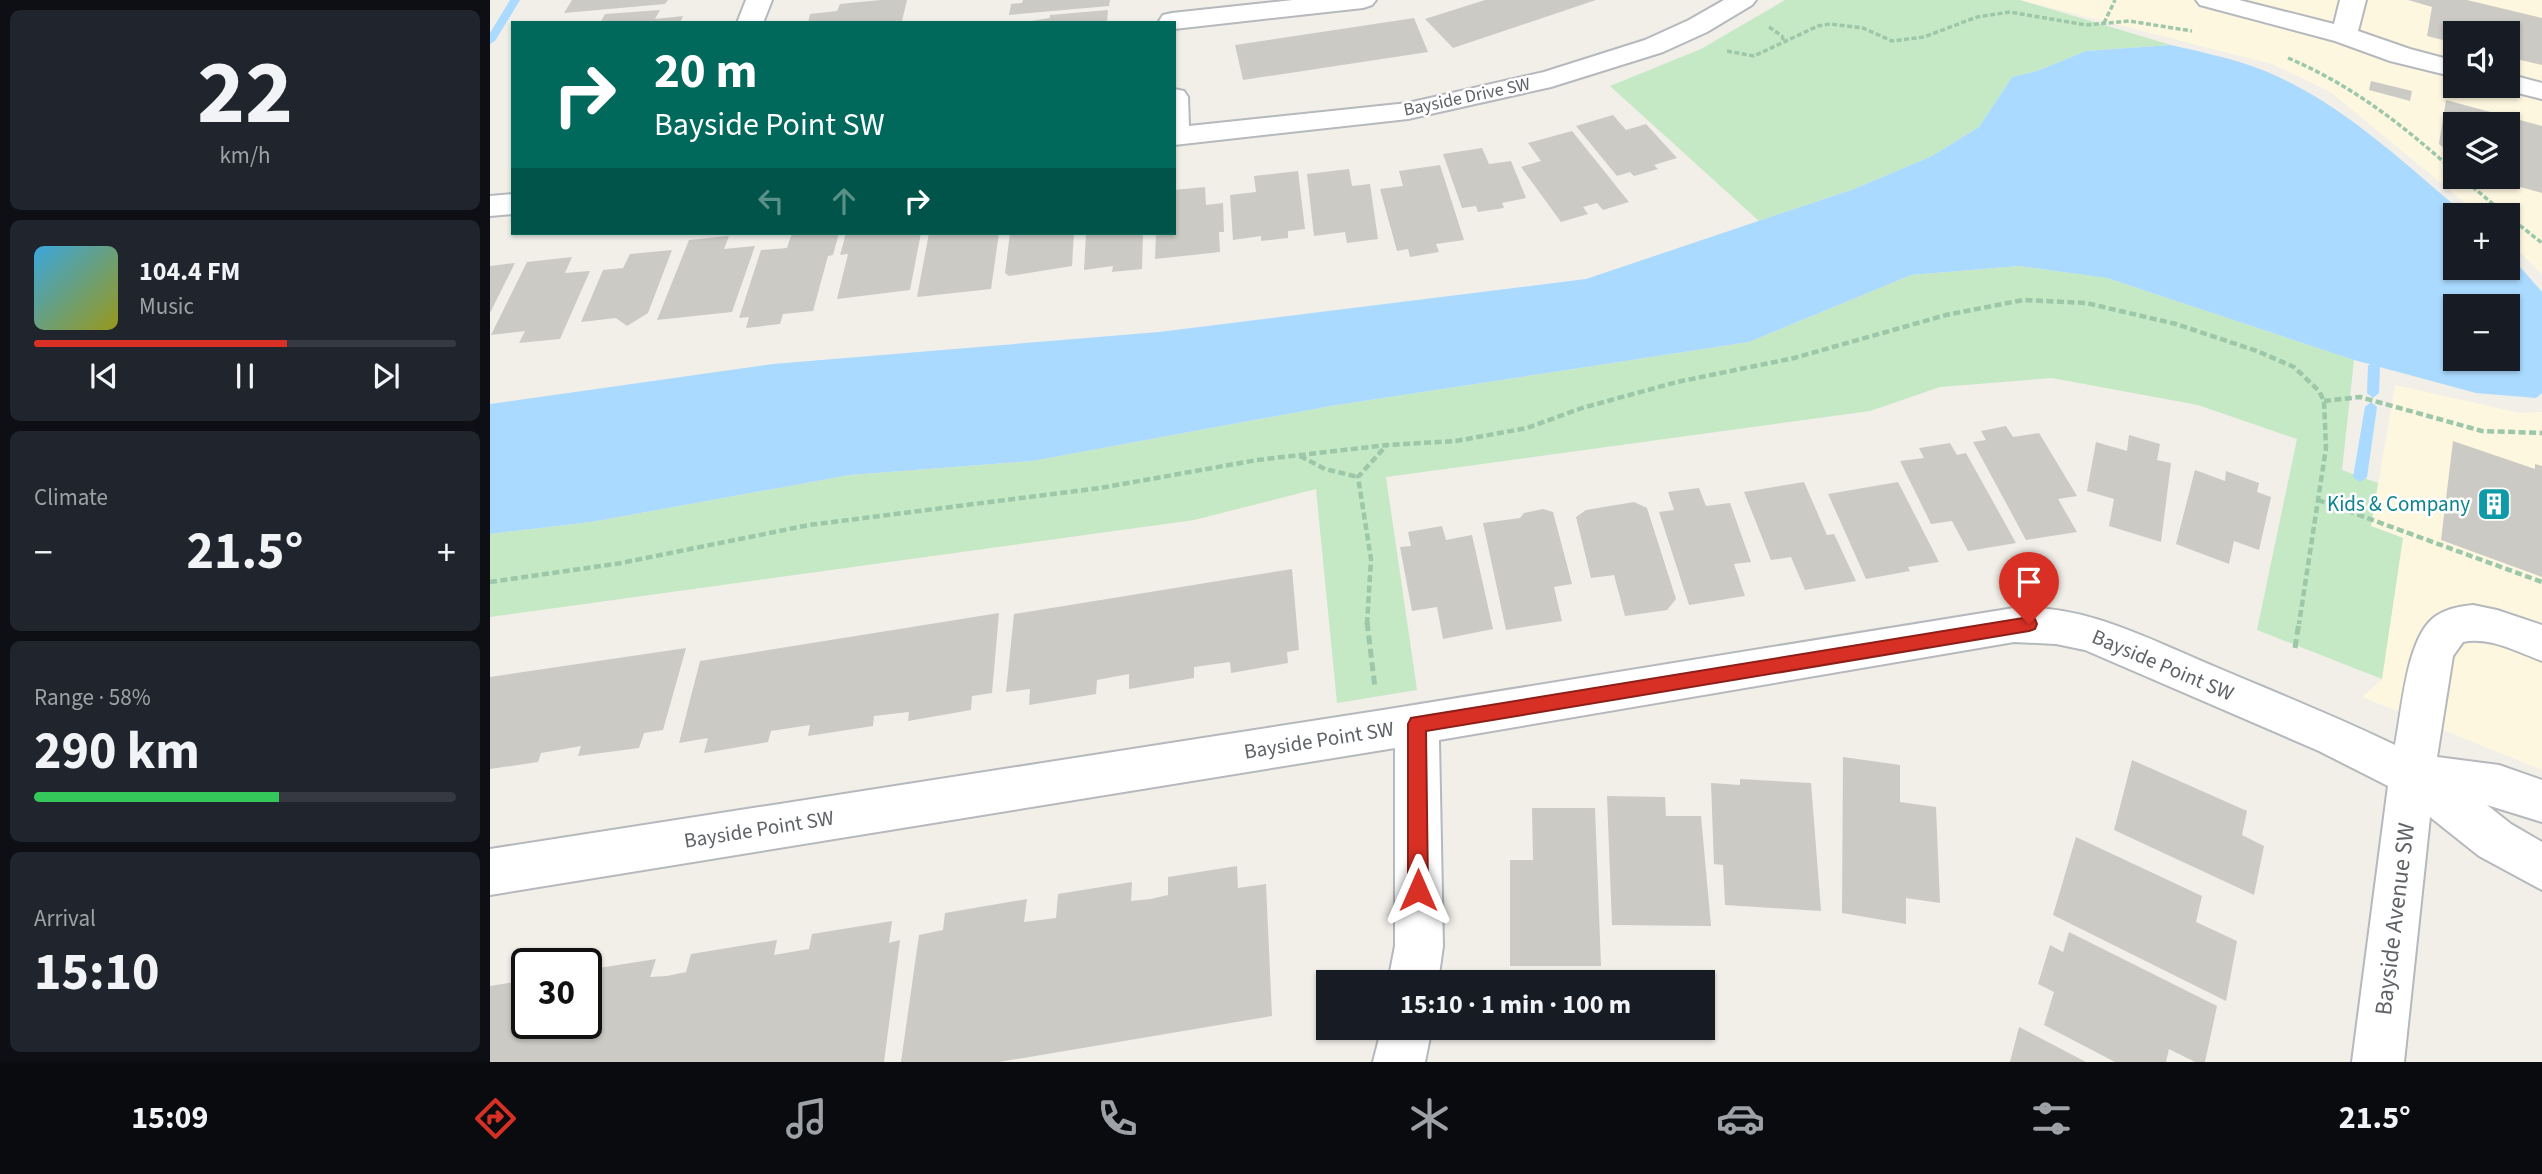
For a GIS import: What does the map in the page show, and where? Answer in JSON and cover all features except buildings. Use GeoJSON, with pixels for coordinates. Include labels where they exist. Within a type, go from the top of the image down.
{"type":"FeatureCollection","features":[{"type":"Feature","properties":{"kind":"street"},"geometry":{"type":"LineString","coordinates":[[751,21],[759,0]]}},
{"type":"Feature","properties":{"kind":"street","name":"Bayside Drive SW"},"geometry":{"type":"LineString","coordinates":[[1176,136],[1408,111],[1551,79],[1654,46],[1699,26],[1743,0]]}},
{"type":"Feature","properties":{"kind":"street"},"geometry":{"type":"LineString","coordinates":[[2209,0],[2344,35],[2400,55],[2443,66]]}},
{"type":"Feature","properties":{"kind":"street"},"geometry":{"type":"LineString","coordinates":[[2344,35],[2353,0]]}},
{"type":"Feature","properties":{"kind":"street"},"geometry":{"type":"LineString","coordinates":[[1172,15],[1355,1]]}},
{"type":"Feature","properties":{"kind":"street"},"geometry":{"type":"LineString","coordinates":[[2520,85],[2542,91]]}},
{"type":"Feature","properties":{"kind":"street"},"geometry":{"type":"LineString","coordinates":[[490,206],[511,204]]}},
{"type":"Feature","properties":{"kind":"street","name":"Bayside Point SW"},"geometry":{"type":"LineString","coordinates":[[490,872],[1400,727],[2014,625],[2044,623],[2073,628],[2096,636],[2334,737],[2412,775]]}},
{"type":"Feature","properties":{"kind":"street","name":"Bayside Avenue SW"},"geometry":{"type":"LineString","coordinates":[[2378,1062],[2412,775],[2433,654],[2442,637],[2452,627],[2468,623],[2502,628],[2542,643]]}},
{"type":"Feature","properties":{"kind":"street"},"geometry":{"type":"LineString","coordinates":[[1400,727],[1419,946],[1415,970]]}},
{"type":"Feature","properties":{"kind":"street"},"geometry":{"type":"LineString","coordinates":[[2412,775],[2500,786],[2542,801]]}},
{"type":"Feature","properties":{"kind":"street"},"geometry":{"type":"LineString","coordinates":[[2412,775],[2495,840],[2542,867]]}},
{"type":"Feature","properties":{"kind":"street"},"geometry":{"type":"LineString","coordinates":[[1399,1062],[1404,1040]]}},
{"type":"Feature","properties":{"kind":"path"},"geometry":{"type":"LineString","coordinates":[[2104,23],[2115,0]]}},
{"type":"Feature","properties":{"kind":"path"},"geometry":{"type":"LineString","coordinates":[[1727,51],[1754,56],[1818,26],[1830,24],[1863,28],[1892,41],[1924,37],[1976,17],[2010,12],[2086,25],[2129,21],[2203,34]]}},
{"type":"Feature","properties":{"kind":"path"},"geometry":{"type":"LineString","coordinates":[[1769,27],[1782,36],[1784,42]]}},
{"type":"Feature","properties":{"kind":"path"},"geometry":{"type":"LineString","coordinates":[[2283,56],[2354,90],[2412,133],[2443,161]]}},
{"type":"Feature","properties":{"kind":"path"},"geometry":{"type":"LineString","coordinates":[[2475,189],[2492,203]]}},
{"type":"Feature","properties":{"kind":"path"},"geometry":{"type":"LineString","coordinates":[[2520,226],[2542,243]]}},
{"type":"Feature","properties":{"kind":"path"},"geometry":{"type":"LineString","coordinates":[[490,582],[621,563],[809,525],[1074,492],[1257,460],[1387,445],[1456,441],[1527,428],[1582,408],[1677,383],[1794,358],[1946,315],[2023,300],[2086,303],[2176,324],[2257,351],[2294,367],[2308,378],[2323,401],[2326,448],[2295,648]]}},
{"type":"Feature","properties":{"kind":"path"},"geometry":{"type":"LineString","coordinates":[[2323,401],[2360,397],[2482,431],[2542,433]]}},
{"type":"Feature","properties":{"kind":"path"},"geometry":{"type":"LineString","coordinates":[[1358,477],[1387,445]]}},
{"type":"Feature","properties":{"kind":"path"},"geometry":{"type":"LineString","coordinates":[[1299,456],[1325,469],[1358,477]]}},
{"type":"Feature","properties":{"kind":"path"},"geometry":{"type":"LineString","coordinates":[[1358,477],[1371,559],[1367,624],[1370,659],[1400,727]]}},
{"type":"Feature","properties":{"kind":"path"},"geometry":{"type":"LineString","coordinates":[[2318,500],[2542,582]]}},
{"type":"Feature","properties":{"kind":"shaded area"},"geometry":{"type":"Polygon","coordinates":[[[2020,0],[2542,0],[2542,275],[2520,252],[2520,203],[2465,203],[2448,189],[2520,189],[2520,112],[2443,112],[2443,185],[2329,91],[2272,64],[2020,0]]]}},
{"type":"Feature","properties":{"kind":"shaded area"},"geometry":{"type":"Polygon","coordinates":[[[2395,385],[2520,413],[2542,412],[2542,770],[2362,697],[2382,679],[2402,537],[2371,526],[2395,385]]]}},
{"type":"Feature","properties":{"kind":"green space"},"geometry":{"type":"Polygon","coordinates":[[[1785,0],[2020,0],[2171,45],[2086,51],[2037,71],[2012,77],[1979,127],[1932,156],[1854,189],[1759,221],[1610,86],[1701,49],[1785,0]]]}},
{"type":"Feature","properties":{"kind":"green space"},"geometry":{"type":"Polygon","coordinates":[[[2019,266],[2107,278],[2354,360],[2342,470],[2378,483],[2371,526],[2403,538],[2382,679],[2257,630],[2297,439],[2198,405],[2052,378],[1940,387],[1870,411],[1386,477],[1417,690],[1337,703],[1316,489],[1194,520],[490,617],[490,534],[591,522],[850,475],[1032,461],[1331,406],[1749,342],[1911,275],[2019,266]]]}},
{"type":"Feature","properties":{"kind":"water"},"geometry":{"type":"Polygon","coordinates":[[[2171,45],[2230,59],[2265,71],[2320,99],[2371,135],[2452,203],[2443,203],[2443,280],[2520,280],[2520,267],[2542,292],[2542,393],[2536,398],[2476,393],[2354,360],[2107,278],[2019,266],[1911,275],[1749,342],[1331,406],[1032,461],[850,475],[591,522],[490,534],[490,404],[773,364],[1159,332],[1586,279],[1854,189],[1932,156],[1979,127],[2012,77],[2037,71],[2086,51],[2171,45]]]}},
{"type":"Feature","properties":{"kind":"waterway"},"geometry":{"type":"LineString","coordinates":[[490,41],[515,0]]}},
{"type":"Feature","properties":{"kind":"waterway"},"geometry":{"type":"LineString","coordinates":[[2373,393],[2374,366]]}},
{"type":"Feature","properties":{"kind":"waterway"},"geometry":{"type":"LineString","coordinates":[[2360,477],[2371,407]]}},
{"type":"Feature","properties":{"kind":"place","name":"Kids & Company"},"geometry":{"type":"Point","coordinates":[2494,504]}},
{"type":"Feature","properties":{"kind":"route"},"geometry":{"type":"LineString","coordinates":[[1418,890],[1417,724],[2029,624]]}}]}
